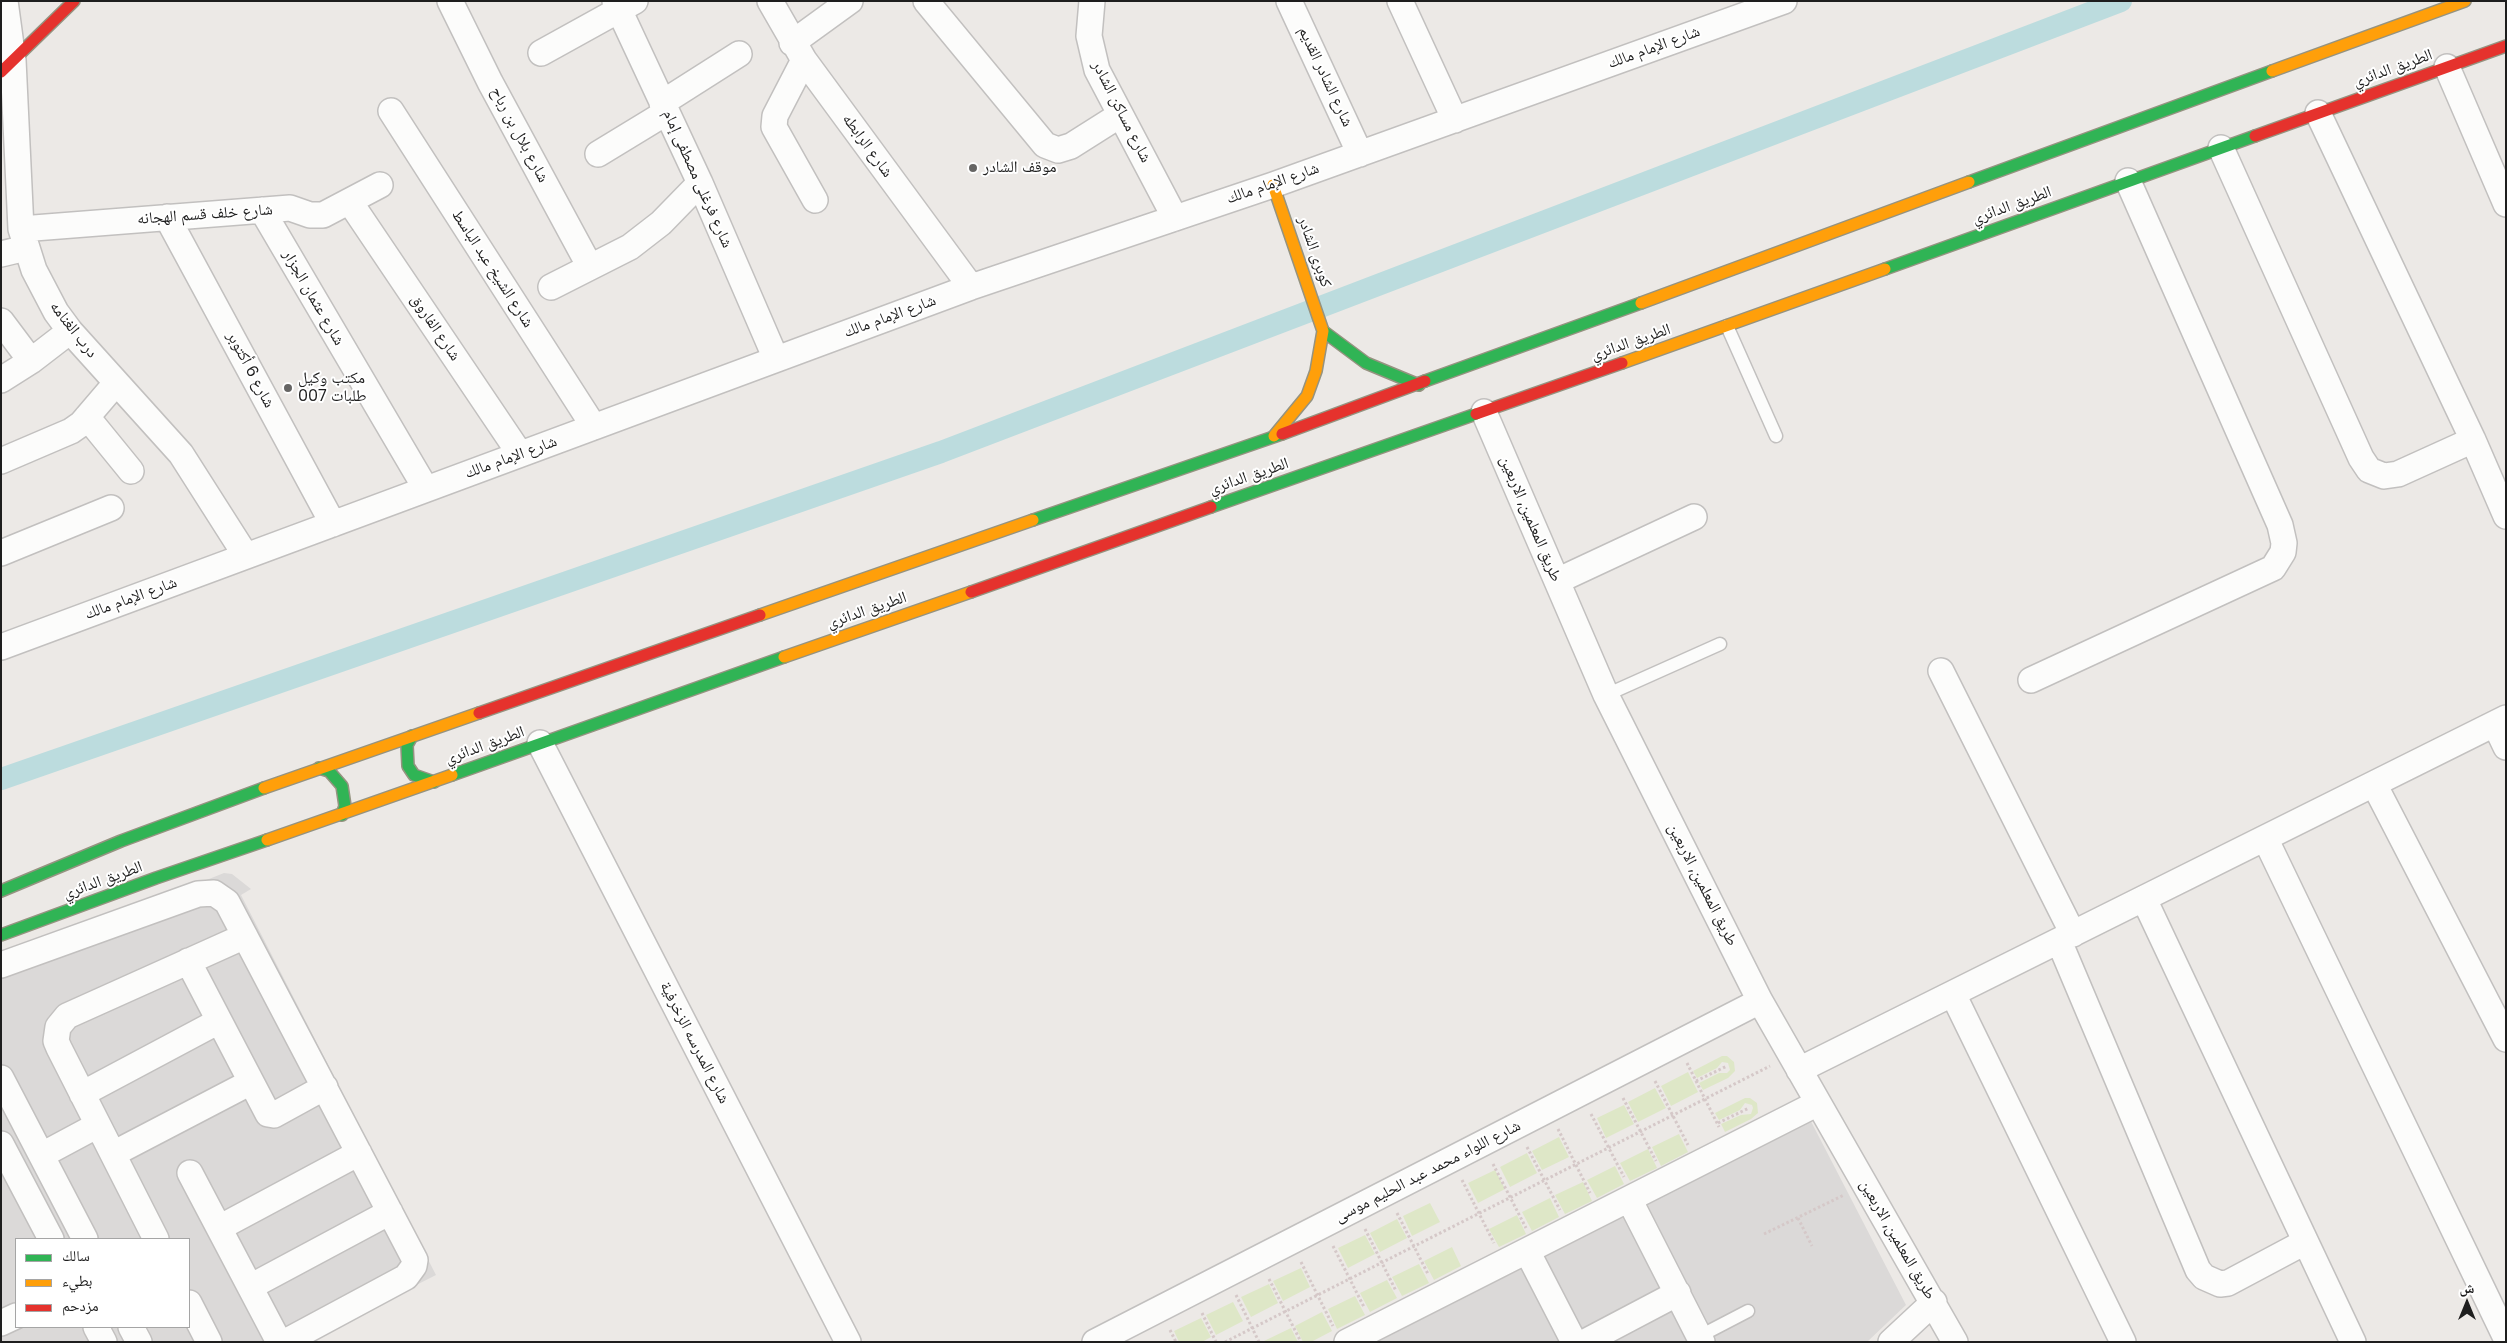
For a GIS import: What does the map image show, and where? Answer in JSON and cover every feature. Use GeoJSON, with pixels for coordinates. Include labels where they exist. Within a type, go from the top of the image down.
{"type":"FeatureCollection","features":[{"type":"Feature","properties":{"kind":"main road"},"geometry":{"type":"LineString","coordinates":[[7,66],[74,1]]}},
{"type":"Feature","properties":{"kind":"main road","name":"الطريق الدائري"},"geometry":{"type":"LineString","coordinates":[[1,890],[121,841],[319,768],[1273,438],[2465,1]]}},
{"type":"Feature","properties":{"kind":"main road","name":"الطريق الدائري"},"geometry":{"type":"LineString","coordinates":[[1,935],[156,878],[342,815],[540,743],[1727,326],[2506,46]]}},
{"type":"Feature","properties":{"kind":"main road","name":"كوبرى الشادر"},"geometry":{"type":"LineString","coordinates":[[1273,185],[1323,330],[1316,371],[1306,396],[1299,408],[1273,438]]}},
{"type":"Feature","properties":{"kind":"main road"},"geometry":{"type":"LineString","coordinates":[[1323,330],[1366,363],[1392,376],[1419,385]]}},
{"type":"Feature","properties":{"kind":"main road"},"geometry":{"type":"LineString","coordinates":[[412,736],[407,745],[406,756],[408,766],[414,775],[423,780],[434,782]]}},
{"type":"Feature","properties":{"kind":"main road"},"geometry":{"type":"LineString","coordinates":[[319,768],[329,772],[342,786],[345,806],[342,815]]}},
{"type":"Feature","properties":{"kind":"street","name":"درب الغنامه"},"geometry":{"type":"LineString","coordinates":[[5,1],[7,66],[23,238],[44,292],[70,331],[181,454],[246,556]]}},
{"type":"Feature","properties":{"kind":"street","name":"شارع بلال بن رباح"},"geometry":{"type":"LineString","coordinates":[[450,1],[490,82],[590,267]]}},
{"type":"Feature","properties":{"kind":"street","name":"شارع الرابطه"},"geometry":{"type":"LineString","coordinates":[[770,1],[798,51],[971,286]]}},
{"type":"Feature","properties":{"kind":"street"},"geometry":{"type":"LineString","coordinates":[[815,200],[774,127],[775,116],[798,51],[850,1]]}},
{"type":"Feature","properties":{"kind":"street"},"geometry":{"type":"LineString","coordinates":[[926,1],[1045,145],[1058,150],[1071,146],[1120,115]]}},
{"type":"Feature","properties":{"kind":"street","name":"شارع مساكن الشادر"},"geometry":{"type":"LineString","coordinates":[[1092,1],[1088,24],[1090,48],[1097,70],[1175,218]]}},
{"type":"Feature","properties":{"kind":"street","name":"شارع الشادر القديم"},"geometry":{"type":"LineString","coordinates":[[1289,1],[1360,154]]}},
{"type":"Feature","properties":{"kind":"street"},"geometry":{"type":"LineString","coordinates":[[1400,1],[1455,120]]}},
{"type":"Feature","properties":{"kind":"street","name":"شارع الإمام مالك"},"geometry":{"type":"LineString","coordinates":[[1,647],[971,286],[1273,185],[1784,1]]}},
{"type":"Feature","properties":{"kind":"street"},"geometry":{"type":"LineString","coordinates":[[541,53],[623,4]]}},
{"type":"Feature","properties":{"kind":"street","name":"شارع فرغلى مصطفى إمام"},"geometry":{"type":"LineString","coordinates":[[623,4],[664,108],[700,183],[776,359]]}},
{"type":"Feature","properties":{"kind":"street"},"geometry":{"type":"LineString","coordinates":[[598,154],[739,54]]}},
{"type":"Feature","properties":{"kind":"street"},"geometry":{"type":"LineString","coordinates":[[2447,67],[2506,204]]}},
{"type":"Feature","properties":{"kind":"street","name":"شارع الشيخ عبد الباسط"},"geometry":{"type":"LineString","coordinates":[[391,111],[594,427]]}},
{"type":"Feature","properties":{"kind":"street"},"geometry":{"type":"LineString","coordinates":[[2318,113],[2473,440],[2506,516]]}},
{"type":"Feature","properties":{"kind":"street"},"geometry":{"type":"LineString","coordinates":[[2221,148],[2361,458],[2370,470],[2384,476],[2398,474],[2473,440]]}},
{"type":"Feature","properties":{"kind":"street"},"geometry":{"type":"LineString","coordinates":[[2031,680],[2273,568],[2284,552],[2280,525],[2128,181]]}},
{"type":"Feature","properties":{"kind":"street"},"geometry":{"type":"LineString","coordinates":[[551,287],[630,247],[646,236],[700,183]]}},
{"type":"Feature","properties":{"kind":"street","name":"شارع خلف قسم الهجانه"},"geometry":{"type":"LineString","coordinates":[[1,254],[23,238],[167,217],[290,208],[316,216],[330,213],[380,185]]}},
{"type":"Feature","properties":{"kind":"street","name":"شارع الفاروق"},"geometry":{"type":"LineString","coordinates":[[350,202],[520,454]]}},
{"type":"Feature","properties":{"kind":"street","name":"شارع عثمان الجزار"},"geometry":{"type":"LineString","coordinates":[[262,210],[426,489]]}},
{"type":"Feature","properties":{"kind":"street","name":"شارع 6 أكتوبر"},"geometry":{"type":"LineString","coordinates":[[167,217],[333,524]]}},
{"type":"Feature","properties":{"kind":"street"},"geometry":{"type":"LineString","coordinates":[[1,321],[31,362]]}},
{"type":"Feature","properties":{"kind":"street"},"geometry":{"type":"LineString","coordinates":[[1,380],[31,362],[70,331]]}},
{"type":"Feature","properties":{"kind":"street"},"geometry":{"type":"LineString","coordinates":[[1,461],[60,437],[80,424],[116,383]]}},
{"type":"Feature","properties":{"kind":"street","name":"طريق المعلمين, الاربعين"},"geometry":{"type":"LineString","coordinates":[[1484,412],[1606,695],[1760,1001],[1934,1302],[1954,1342]]}},
{"type":"Feature","properties":{"kind":"street"},"geometry":{"type":"LineString","coordinates":[[87,417],[131,471]]}},
{"type":"Feature","properties":{"kind":"street"},"geometry":{"type":"LineString","coordinates":[[1,554],[111,508]]}},
{"type":"Feature","properties":{"kind":"street"},"geometry":{"type":"LineString","coordinates":[[1556,581],[1694,518]]}},
{"type":"Feature","properties":{"kind":"street"},"geometry":{"type":"LineString","coordinates":[[1941,671],[2066,937],[2204,1277],[2220,1284],[2228,1283],[2305,1242]]}},
{"type":"Feature","properties":{"kind":"street"},"geometry":{"type":"LineString","coordinates":[[1795,1063],[1953,994],[2500,721],[2506,747]]}},
{"type":"Feature","properties":{"kind":"street","name":"شارع المدرسه الزخرفية"},"geometry":{"type":"LineString","coordinates":[[540,743],[848,1342]]}},
{"type":"Feature","properties":{"kind":"street"},"geometry":{"type":"LineString","coordinates":[[2374,784],[2506,1039]]}},
{"type":"Feature","properties":{"kind":"street"},"geometry":{"type":"LineString","coordinates":[[2265,838],[2506,1338]]}},
{"type":"Feature","properties":{"kind":"street"},"geometry":{"type":"LineString","coordinates":[[1,965],[206,892],[221,896],[227,902],[415,1260],[411,1272],[285,1342]]}},
{"type":"Feature","properties":{"kind":"street"},"geometry":{"type":"LineString","coordinates":[[2144,899],[2353,1342]]}},
{"type":"Feature","properties":{"kind":"street"},"geometry":{"type":"LineString","coordinates":[[155,1238],[56,1041],[56,1034],[62,1021],[67,1016],[245,936]]}},
{"type":"Feature","properties":{"kind":"street"},"geometry":{"type":"LineString","coordinates":[[188,961],[266,1113],[272,1116],[325,1087]]}},
{"type":"Feature","properties":{"kind":"street"},"geometry":{"type":"LineString","coordinates":[[1953,994],[2123,1342]]}},
{"type":"Feature","properties":{"kind":"street","name":"شارع اللواء محمد عبد الحليم موسى"},"geometry":{"type":"LineString","coordinates":[[1095,1342],[1760,1001]]}},
{"type":"Feature","properties":{"kind":"street"},"geometry":{"type":"LineString","coordinates":[[82,1094],[219,1021]]}},
{"type":"Feature","properties":{"kind":"street"},"geometry":{"type":"LineString","coordinates":[[1,1078],[84,1238]]}},
{"type":"Feature","properties":{"kind":"street"},"geometry":{"type":"LineString","coordinates":[[113,1154],[251,1082]]}},
{"type":"Feature","properties":{"kind":"street"},"geometry":{"type":"LineString","coordinates":[[1342,1338],[1375,1328],[1818,1103]]}},
{"type":"Feature","properties":{"kind":"street"},"geometry":{"type":"LineString","coordinates":[[42,1155],[98,1125]]}},
{"type":"Feature","properties":{"kind":"street"},"geometry":{"type":"LineString","coordinates":[[1,1144],[50,1238]]}},
{"type":"Feature","properties":{"kind":"street"},"geometry":{"type":"LineString","coordinates":[[219,1228],[359,1153]]}},
{"type":"Feature","properties":{"kind":"street"},"geometry":{"type":"LineString","coordinates":[[190,1174],[279,1342]]}},
{"type":"Feature","properties":{"kind":"street"},"geometry":{"type":"LineString","coordinates":[[1631,1198],[1701,1339]]}},
{"type":"Feature","properties":{"kind":"street"},"geometry":{"type":"LineString","coordinates":[[250,1287],[390,1212]]}},
{"type":"Feature","properties":{"kind":"street"},"geometry":{"type":"LineString","coordinates":[[1531,1248],[1574,1342]]}},
{"type":"Feature","properties":{"kind":"street"},"geometry":{"type":"LineString","coordinates":[[1585,1342],[1678,1294]]}},
{"type":"Feature","properties":{"kind":"street"},"geometry":{"type":"LineString","coordinates":[[1890,1342],[1934,1302]]}},
{"type":"Feature","properties":{"kind":"street"},"geometry":{"type":"LineString","coordinates":[[190,1305],[208,1342]]}},
{"type":"Feature","properties":{"kind":"street"},"geometry":{"type":"LineString","coordinates":[[1,1323],[15,1316]]}},
{"type":"Feature","properties":{"kind":"street"},"geometry":{"type":"LineString","coordinates":[[97,1328],[104,1342]]}},
{"type":"Feature","properties":{"kind":"street"},"geometry":{"type":"LineString","coordinates":[[132,1328],[139,1342]]}},
{"type":"Feature","properties":{"kind":"lane"},"geometry":{"type":"LineString","coordinates":[[1727,326],[1776,436]]}},
{"type":"Feature","properties":{"kind":"lane"},"geometry":{"type":"LineString","coordinates":[[1606,695],[1720,644]]}},
{"type":"Feature","properties":{"kind":"lane"},"geometry":{"type":"LineString","coordinates":[[1701,1339],[1748,1311]]}},
{"type":"Feature","properties":{"kind":"path"},"geometry":{"type":"LineString","coordinates":[[1677,1044],[1730,1148]]}},
{"type":"Feature","properties":{"kind":"path"},"geometry":{"type":"LineString","coordinates":[[1645,1060],[1697,1164]]}},
{"type":"Feature","properties":{"kind":"path"},"geometry":{"type":"LineString","coordinates":[[1225,1342],[1705,1099],[1795,1063]]}},
{"type":"Feature","properties":{"kind":"path"},"geometry":{"type":"LineString","coordinates":[[1696,1081],[1727,1066]]}},
{"type":"Feature","properties":{"kind":"path"},"geometry":{"type":"LineString","coordinates":[[1612,1077],[1666,1180]]}},
{"type":"Feature","properties":{"kind":"path"},"geometry":{"type":"LineString","coordinates":[[1581,1093],[1609,1148],[1631,1198]]}},
{"type":"Feature","properties":{"kind":"path"},"geometry":{"type":"LineString","coordinates":[[1718,1123],[1749,1108]]}},
{"type":"Feature","properties":{"kind":"path"},"geometry":{"type":"LineString","coordinates":[[1548,1110],[1601,1213]]}},
{"type":"Feature","properties":{"kind":"path"},"geometry":{"type":"LineString","coordinates":[[1517,1126],[1569,1229]]}},
{"type":"Feature","properties":{"kind":"path"},"geometry":{"type":"LineString","coordinates":[[1483,1143],[1510,1198],[1531,1248]]}},
{"type":"Feature","properties":{"kind":"path"},"geometry":{"type":"LineString","coordinates":[[1452,1159],[1504,1262]]}},
{"type":"Feature","properties":{"kind":"path"},"geometry":{"type":"LineString","coordinates":[[1764,1234],[1865,1184]]}},
{"type":"Feature","properties":{"kind":"path"},"geometry":{"type":"LineString","coordinates":[[1387,1192],[1439,1295]]}},
{"type":"Feature","properties":{"kind":"path"},"geometry":{"type":"LineString","coordinates":[[1355,1209],[1406,1312]]}},
{"type":"Feature","properties":{"kind":"path"},"geometry":{"type":"LineString","coordinates":[[1798,1218],[1812,1246]]}},
{"type":"Feature","properties":{"kind":"path"},"geometry":{"type":"LineString","coordinates":[[1323,1225],[1375,1328]]}},
{"type":"Feature","properties":{"kind":"path"},"geometry":{"type":"LineString","coordinates":[[1290,1242],[1342,1338]]}},
{"type":"Feature","properties":{"kind":"path"},"geometry":{"type":"LineString","coordinates":[[1258,1258],[1301,1342]]}},
{"type":"Feature","properties":{"kind":"path"},"geometry":{"type":"LineString","coordinates":[[1226,1275],[1259,1342]]}},
{"type":"Feature","properties":{"kind":"path"},"geometry":{"type":"LineString","coordinates":[[1192,1292],[1216,1342]]}},
{"type":"Feature","properties":{"kind":"shaded area"},"geometry":{"type":"Polygon","coordinates":[[[224,873],[232,874],[251,889],[241,895],[436,1275],[304,1342],[1,1342],[1,962],[224,873]]]}},
{"type":"Feature","properties":{"kind":"shaded area"},"geometry":{"type":"Polygon","coordinates":[[[1803,1106],[1906,1305],[1867,1342],[1336,1342],[1803,1106]]]}},
{"type":"Feature","properties":{"kind":"green space"},"geometry":{"type":"Polygon","coordinates":[[[1722,1056],[1727,1056],[1734,1062],[1735,1071],[1728,1078],[1703,1090],[1699,1083],[1719,1073],[1727,1073],[1730,1070],[1728,1063],[1722,1062],[1717,1068],[1697,1078],[1693,1071],[1722,1056]]]}},
{"type":"Feature","properties":{"kind":"green space"},"geometry":{"type":"Polygon","coordinates":[[[1688,1072],[1698,1092],[1671,1106],[1661,1086],[1688,1072]]]}},
{"type":"Feature","properties":{"kind":"green space"},"geometry":{"type":"Polygon","coordinates":[[[1655,1088],[1666,1108],[1638,1122],[1628,1102],[1655,1088]]]}},
{"type":"Feature","properties":{"kind":"green space"},"geometry":{"type":"Polygon","coordinates":[[[1745,1098],[1750,1098],[1757,1103],[1758,1113],[1751,1119],[1725,1132],[1721,1124],[1741,1115],[1751,1114],[1752,1105],[1745,1103],[1740,1110],[1719,1120],[1715,1113],[1745,1098]]]}},
{"type":"Feature","properties":{"kind":"green space"},"geometry":{"type":"Polygon","coordinates":[[[1624,1105],[1634,1124],[1606,1138],[1597,1118],[1624,1105]]]}},
{"type":"Feature","properties":{"kind":"green space"},"geometry":{"type":"Polygon","coordinates":[[[1679,1134],[1688,1152],[1661,1166],[1652,1147],[1679,1134]]]}},
{"type":"Feature","properties":{"kind":"green space"},"geometry":{"type":"Polygon","coordinates":[[[1559,1137],[1569,1157],[1542,1170],[1532,1151],[1559,1137]]]}},
{"type":"Feature","properties":{"kind":"green space"},"geometry":{"type":"Polygon","coordinates":[[[1648,1149],[1657,1168],[1630,1181],[1620,1163],[1648,1149]]]}},
{"type":"Feature","properties":{"kind":"green space"},"geometry":{"type":"Polygon","coordinates":[[[1527,1153],[1537,1173],[1510,1187],[1500,1167],[1527,1153]]]}},
{"type":"Feature","properties":{"kind":"green space"},"geometry":{"type":"Polygon","coordinates":[[[1615,1166],[1624,1184],[1597,1198],[1587,1180],[1615,1166]]]}},
{"type":"Feature","properties":{"kind":"green space"},"geometry":{"type":"Polygon","coordinates":[[[1495,1170],[1505,1189],[1478,1203],[1468,1183],[1495,1170]]]}},
{"type":"Feature","properties":{"kind":"green space"},"geometry":{"type":"Polygon","coordinates":[[[1583,1182],[1592,1201],[1565,1214],[1555,1195],[1583,1182]]]}},
{"type":"Feature","properties":{"kind":"green space"},"geometry":{"type":"Polygon","coordinates":[[[1550,1198],[1559,1217],[1532,1231],[1522,1212],[1550,1198]]]}},
{"type":"Feature","properties":{"kind":"green space"},"geometry":{"type":"Polygon","coordinates":[[[1430,1203],[1440,1222],[1412,1236],[1403,1216],[1430,1203]]]}},
{"type":"Feature","properties":{"kind":"green space"},"geometry":{"type":"Polygon","coordinates":[[[1517,1215],[1526,1234],[1499,1247],[1489,1229],[1517,1215]]]}},
{"type":"Feature","properties":{"kind":"green space"},"geometry":{"type":"Polygon","coordinates":[[[1397,1219],[1407,1238],[1380,1252],[1370,1233],[1397,1219]]]}},
{"type":"Feature","properties":{"kind":"green space"},"geometry":{"type":"Polygon","coordinates":[[[1365,1235],[1375,1254],[1348,1268],[1338,1248],[1365,1235]]]}},
{"type":"Feature","properties":{"kind":"green space"},"geometry":{"type":"Polygon","coordinates":[[[1452,1247],[1461,1266],[1434,1280],[1424,1261],[1452,1247]]]}},
{"type":"Feature","properties":{"kind":"green space"},"geometry":{"type":"Polygon","coordinates":[[[1419,1264],[1429,1283],[1402,1296],[1392,1277],[1419,1264]]]}},
{"type":"Feature","properties":{"kind":"green space"},"geometry":{"type":"Polygon","coordinates":[[[1301,1268],[1310,1287],[1283,1301],[1273,1281],[1301,1268]]]}},
{"type":"Feature","properties":{"kind":"green space"},"geometry":{"type":"Polygon","coordinates":[[[1387,1280],[1397,1298],[1370,1312],[1360,1293],[1387,1280]]]}},
{"type":"Feature","properties":{"kind":"green space"},"geometry":{"type":"Polygon","coordinates":[[[1269,1284],[1278,1303],[1251,1317],[1241,1297],[1269,1284]]]}},
{"type":"Feature","properties":{"kind":"green space"},"geometry":{"type":"Polygon","coordinates":[[[1355,1296],[1365,1315],[1337,1329],[1328,1309],[1355,1296]]]}},
{"type":"Feature","properties":{"kind":"green space"},"geometry":{"type":"Polygon","coordinates":[[[1233,1302],[1243,1321],[1216,1335],[1206,1315],[1233,1302]]]}},
{"type":"Feature","properties":{"kind":"green space"},"geometry":{"type":"Polygon","coordinates":[[[1322,1312],[1332,1331],[1311,1342],[1303,1342],[1295,1326],[1322,1312]]]}},
{"type":"Feature","properties":{"kind":"green space"},"geometry":{"type":"Polygon","coordinates":[[[1201,1318],[1211,1337],[1202,1342],[1179,1342],[1174,1331],[1201,1318]]]}},
{"type":"Feature","properties":{"kind":"green space"},"geometry":{"type":"Polygon","coordinates":[[[1291,1328],[1298,1342],[1264,1341],[1291,1328]]]}},
{"type":"Feature","properties":{"kind":"waterway"},"geometry":{"type":"LineString","coordinates":[[1,779],[941,452],[2121,1]]}},
{"type":"Feature","properties":{"kind":"traffic: fast"},"geometry":{"type":"LineString","coordinates":[[1969,182],[2272,71]]}},
{"type":"Feature","properties":{"kind":"traffic: fast"},"geometry":{"type":"LineString","coordinates":[[1885,269],[2255,136]]}},
{"type":"Feature","properties":{"kind":"traffic: fast"},"geometry":{"type":"LineString","coordinates":[[1425,381],[1641,303]]}},
{"type":"Feature","properties":{"kind":"traffic: fast"},"geometry":{"type":"LineString","coordinates":[[1323,331],[1366,363],[1419,385]]}},
{"type":"Feature","properties":{"kind":"traffic: fast"},"geometry":{"type":"LineString","coordinates":[[1211,507],[1476,414]]}},
{"type":"Feature","properties":{"kind":"traffic: fast"},"geometry":{"type":"LineString","coordinates":[[1033,520],[1282,434]]}},
{"type":"Feature","properties":{"kind":"traffic: fast"},"geometry":{"type":"LineString","coordinates":[[452,775],[784,657]]}},
{"type":"Feature","properties":{"kind":"traffic: fast"},"geometry":{"type":"LineString","coordinates":[[412,736],[407,745],[408,766],[414,775],[434,782]]}},
{"type":"Feature","properties":{"kind":"traffic: fast"},"geometry":{"type":"LineString","coordinates":[[319,768],[329,771],[342,786],[345,806],[342,815]]}},
{"type":"Feature","properties":{"kind":"traffic: fast"},"geometry":{"type":"LineString","coordinates":[[1,891],[121,841],[264,788]]}},
{"type":"Feature","properties":{"kind":"traffic: fast"},"geometry":{"type":"LineString","coordinates":[[1,935],[156,878],[267,840]]}},
{"type":"Feature","properties":{"kind":"traffic: slow"},"geometry":{"type":"LineString","coordinates":[[2272,71],[2465,1]]}},
{"type":"Feature","properties":{"kind":"traffic: slow"},"geometry":{"type":"LineString","coordinates":[[1641,303],[1969,182]]}},
{"type":"Feature","properties":{"kind":"traffic: slow"},"geometry":{"type":"LineString","coordinates":[[1273,185],[1323,331],[1316,371],[1307,396],[1274,436]]}},
{"type":"Feature","properties":{"kind":"traffic: slow"},"geometry":{"type":"LineString","coordinates":[[1622,363],[1885,269]]}},
{"type":"Feature","properties":{"kind":"traffic: slow"},"geometry":{"type":"LineString","coordinates":[[760,615],[1033,520]]}},
{"type":"Feature","properties":{"kind":"traffic: slow"},"geometry":{"type":"LineString","coordinates":[[784,657],[971,592]]}},
{"type":"Feature","properties":{"kind":"traffic: slow"},"geometry":{"type":"LineString","coordinates":[[264,788],[479,713]]}},
{"type":"Feature","properties":{"kind":"traffic: slow"},"geometry":{"type":"LineString","coordinates":[[267,840],[452,775]]}},
{"type":"Feature","properties":{"kind":"traffic: jam"},"geometry":{"type":"LineString","coordinates":[[1,72],[74,1]]}},
{"type":"Feature","properties":{"kind":"traffic: jam"},"geometry":{"type":"LineString","coordinates":[[2255,136],[2506,46]]}},
{"type":"Feature","properties":{"kind":"traffic: jam"},"geometry":{"type":"LineString","coordinates":[[1476,414],[1622,363]]}},
{"type":"Feature","properties":{"kind":"traffic: jam"},"geometry":{"type":"LineString","coordinates":[[1282,434],[1425,381]]}},
{"type":"Feature","properties":{"kind":"traffic: jam"},"geometry":{"type":"LineString","coordinates":[[971,592],[1211,507]]}},
{"type":"Feature","properties":{"kind":"traffic: jam"},"geometry":{"type":"LineString","coordinates":[[479,713],[760,615]]}},
{"type":"Feature","properties":{"kind":"place","name":"موقف الشادر"},"geometry":{"type":"Point","coordinates":[973,168]}},
{"type":"Feature","properties":{"kind":"place","name":"مكتب وكيل طلبات 007"},"geometry":{"type":"Point","coordinates":[288,388]}}]}
